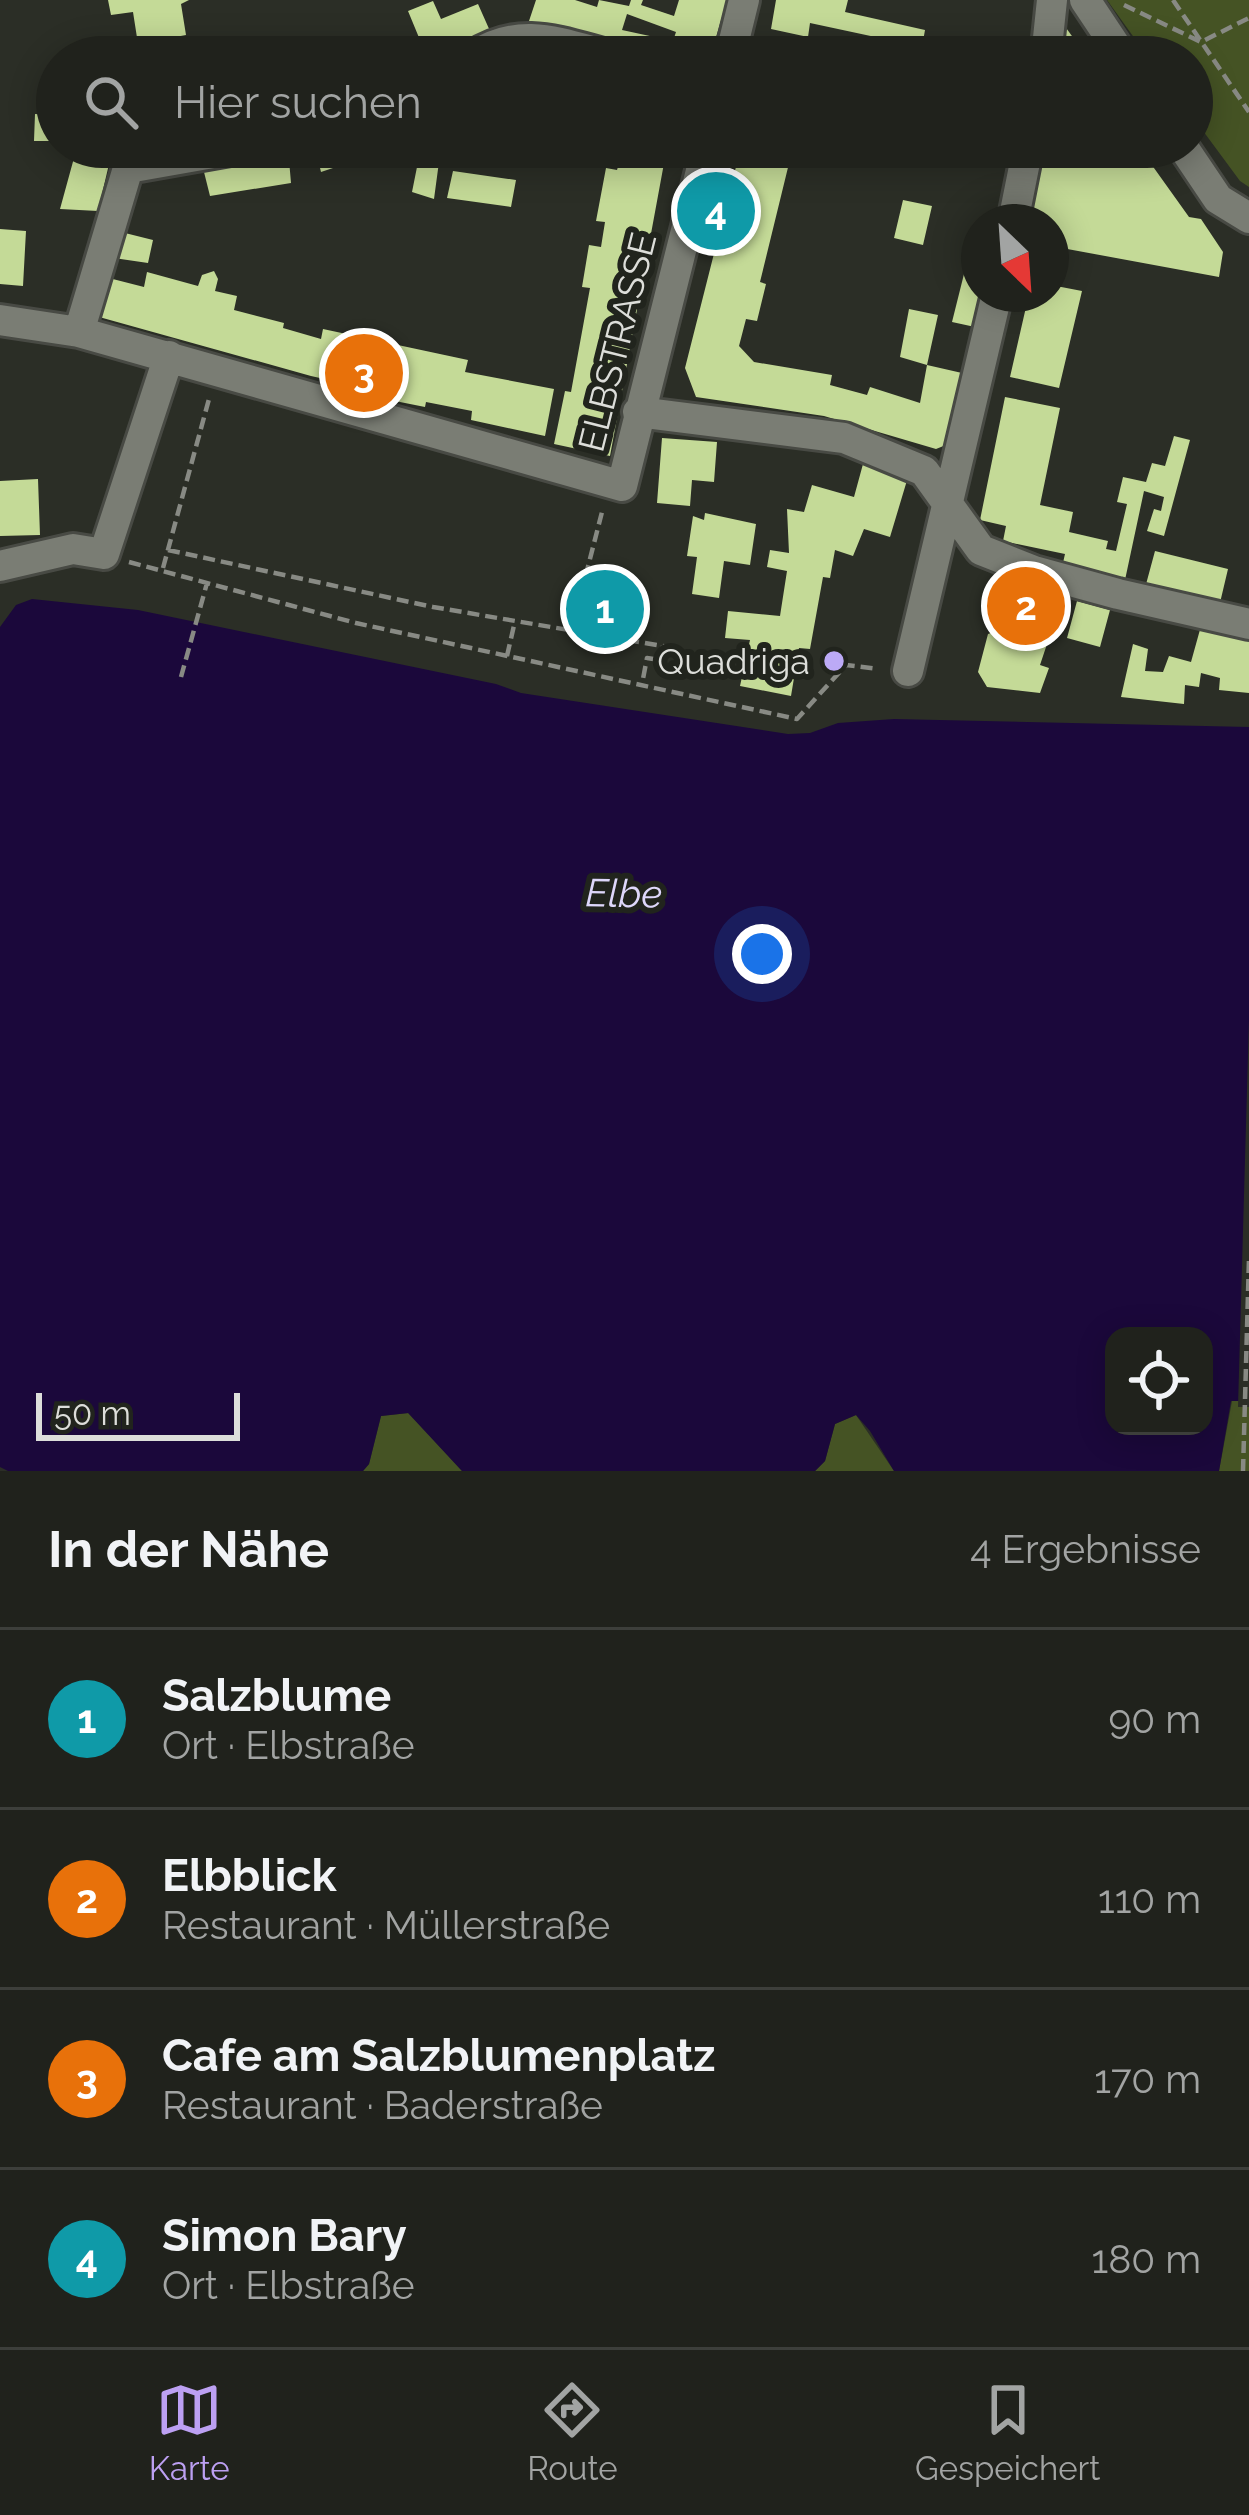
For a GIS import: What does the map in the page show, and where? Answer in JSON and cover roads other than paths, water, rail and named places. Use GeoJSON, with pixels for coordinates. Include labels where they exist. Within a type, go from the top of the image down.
{"type":"FeatureCollection","features":[{"type":"Feature","properties":{"kind":"street"},"geometry":{"type":"LineString","coordinates":[[735,36],[744,0]]}},
{"type":"Feature","properties":{"kind":"street"},"geometry":{"type":"LineString","coordinates":[[1049,36],[1052,0]]}},
{"type":"Feature","properties":{"kind":"street"},"geometry":{"type":"LineString","coordinates":[[1084,0],[1109,36]]}},
{"type":"Feature","properties":{"kind":"street"},"geometry":{"type":"LineString","coordinates":[[79,332],[128,168]]}},
{"type":"Feature","properties":{"kind":"street","name":"ELBSTRASSE"},"geometry":{"type":"LineString","coordinates":[[169,356],[616,485],[702,168]]}},
{"type":"Feature","properties":{"kind":"street"},"geometry":{"type":"LineString","coordinates":[[1017,204],[1024,168]]}},
{"type":"Feature","properties":{"kind":"street"},"geometry":{"type":"LineString","coordinates":[[1197,168],[1218,199],[1249,218]]}},
{"type":"Feature","properties":{"kind":"street"},"geometry":{"type":"LineString","coordinates":[[908,671],[993,312]]}},
{"type":"Feature","properties":{"kind":"street"},"geometry":{"type":"LineString","coordinates":[[0,320],[79,332],[169,356],[104,554],[73,549],[0,566]]}},
{"type":"Feature","properties":{"kind":"street"},"geometry":{"type":"LineString","coordinates":[[638,412],[844,438],[924,471],[981,550],[1118,595],[1249,624]]}},
{"type":"Feature","properties":{"kind":"water","name":"Elbe"},"geometry":{"type":"Polygon","coordinates":[[[32,599],[138,610],[521,693],[788,734],[810,733],[838,723],[894,719],[1249,727],[1249,1401],[1231,1401],[1219,1471],[894,1471],[856,1415],[835,1424],[825,1461],[815,1471],[462,1471],[408,1413],[381,1416],[363,1471],[8,1471],[0,1467],[0,627],[16,605],[32,599]]]}},
{"type":"Feature","properties":{"kind":"place","name":"Simon Bary"},"geometry":{"type":"Point","coordinates":[716,211]}},
{"type":"Feature","properties":{"kind":"place","name":"Cafe am Salzblumenplatz"},"geometry":{"type":"Point","coordinates":[364,373]}},
{"type":"Feature","properties":{"kind":"place","name":"Elbblick"},"geometry":{"type":"Point","coordinates":[1026,606]}},
{"type":"Feature","properties":{"kind":"place","name":"Salzblume"},"geometry":{"type":"Point","coordinates":[605,609]}},
{"type":"Feature","properties":{"kind":"place","name":"Quadriga"},"geometry":{"type":"Point","coordinates":[834,661]}}]}
